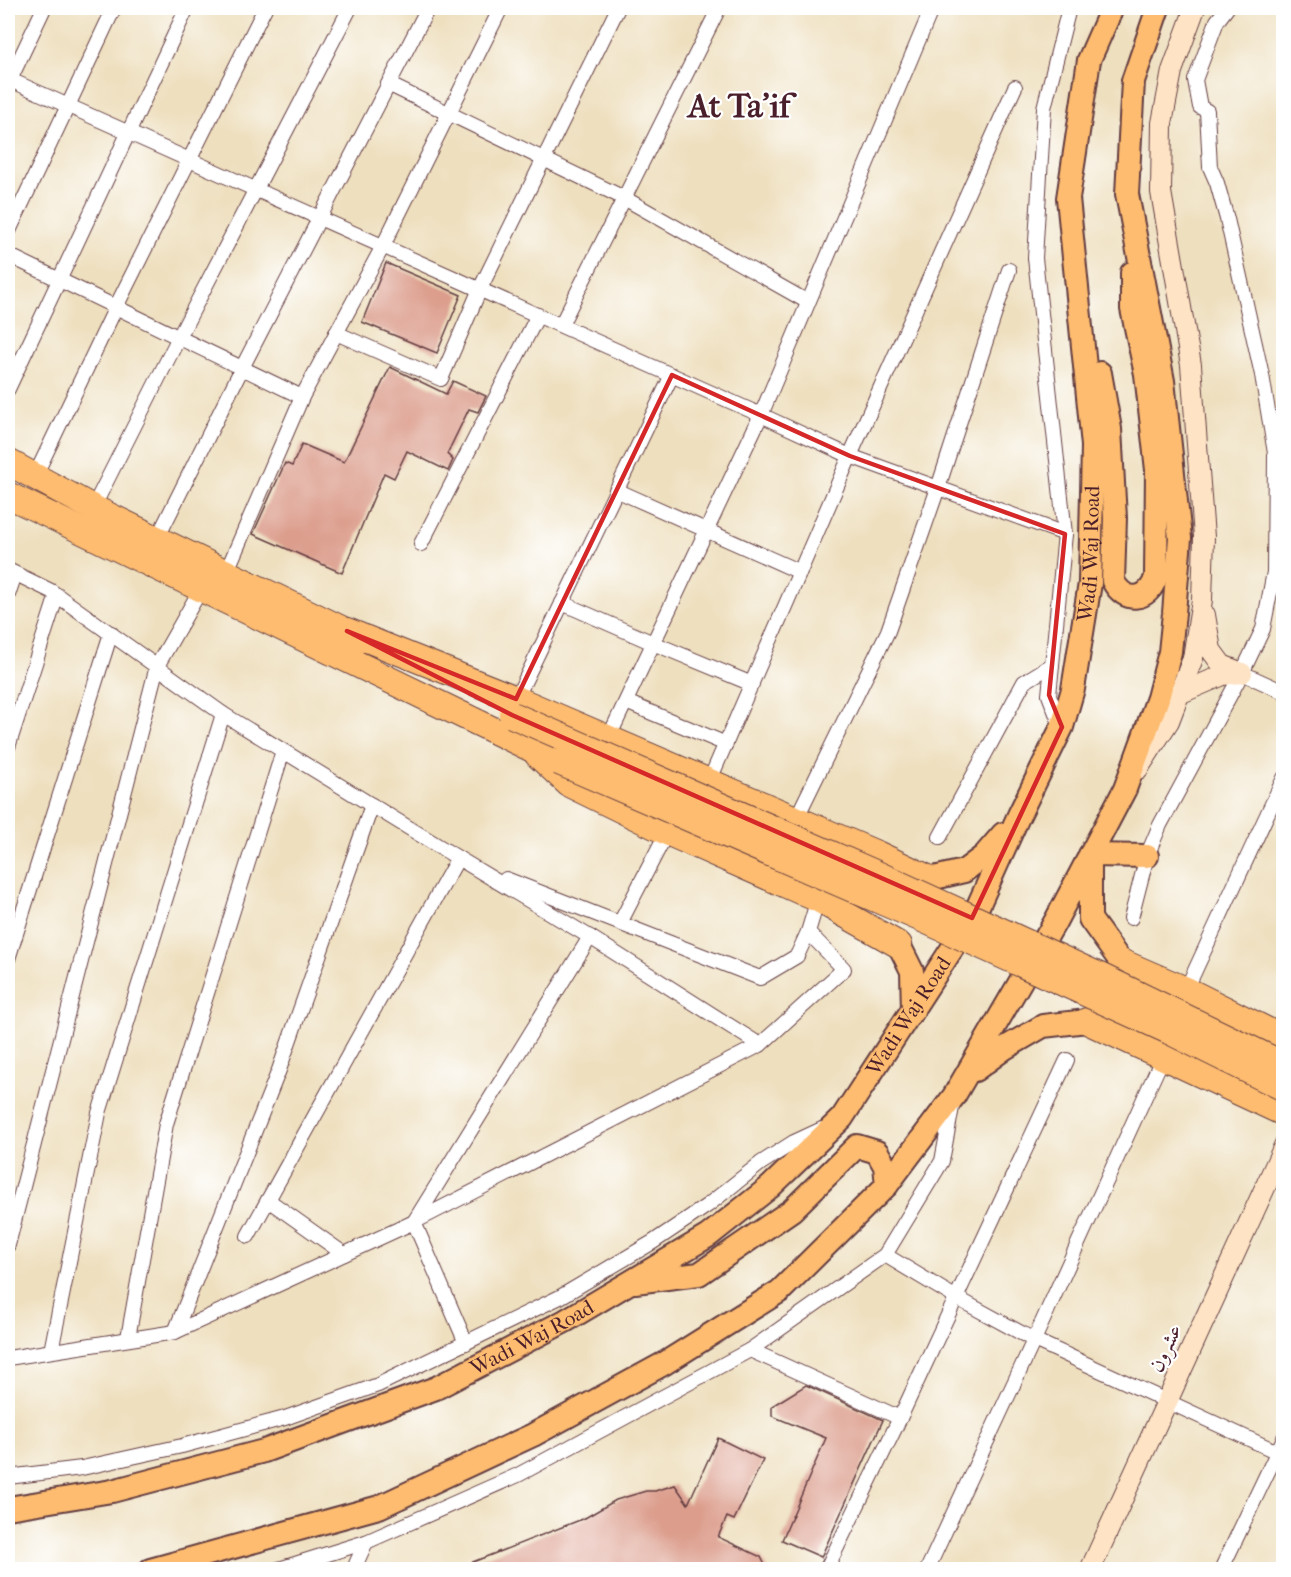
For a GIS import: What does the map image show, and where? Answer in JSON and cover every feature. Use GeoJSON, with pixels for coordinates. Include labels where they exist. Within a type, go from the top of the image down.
{"type":"FeatureCollection","features":[{"type":"Feature","properties":{"kind":"highway"},"geometry":{"type":"LineString","coordinates":[[8,462],[93,508],[347,631],[1102,977],[1284,1065]]}},
{"type":"Feature","properties":{"kind":"highway"},"geometry":{"type":"LineString","coordinates":[[8,495],[559,762],[929,922],[1168,1031],[1284,1088]]}},
{"type":"Feature","properties":{"kind":"highway"},"geometry":{"type":"LineString","coordinates":[[514,707],[608,739],[930,879]]}},
{"type":"Feature","properties":{"kind":"highway"},"geometry":{"type":"LineString","coordinates":[[531,748],[568,784],[667,832],[818,899],[899,945]]}},
{"type":"Feature","properties":{"kind":"highway"},"geometry":{"type":"LineString","coordinates":[[1121,962],[1186,990],[1284,1038]]}},
{"type":"Feature","properties":{"kind":"highway"},"geometry":{"type":"LineString","coordinates":[[1087,1021],[1284,1113]]}},
{"type":"Feature","properties":{"kind":"main road","name":"Wadi Waj Road"},"geometry":{"type":"LineString","coordinates":[[14,1509],[112,1491],[264,1451],[436,1388],[565,1321],[708,1236],[770,1187],[842,1118],[974,915],[1019,815],[1062,728],[1073,689],[1090,584],[1094,446],[1068,198],[1089,60],[1112,8]]}},
{"type":"Feature","properties":{"kind":"main road"},"geometry":{"type":"LineString","coordinates":[[150,1569],[379,1507],[533,1435],[665,1363],[780,1291],[887,1185],[954,1096],[1055,922],[1125,789],[1158,698],[1170,652],[1180,538],[1163,381],[1127,194],[1133,81],[1158,8]]}},
{"type":"Feature","properties":{"kind":"main road"},"geometry":{"type":"LineString","coordinates":[[1082,330],[1099,367],[1110,429],[1115,518],[1113,581],[1122,593],[1137,597],[1150,591],[1156,577],[1157,470],[1146,374],[1132,309],[1131,216]]}},
{"type":"Feature","properties":{"kind":"main road"},"geometry":{"type":"LineString","coordinates":[[930,879],[964,871],[984,856],[1019,815]]}},
{"type":"Feature","properties":{"kind":"main road"},"geometry":{"type":"LineString","coordinates":[[1090,855],[1147,856]]}},
{"type":"Feature","properties":{"kind":"main road"},"geometry":{"type":"LineString","coordinates":[[1090,855],[1090,919],[1121,962]]}},
{"type":"Feature","properties":{"kind":"main road"},"geometry":{"type":"LineString","coordinates":[[899,945],[912,971],[913,1011]]}},
{"type":"Feature","properties":{"kind":"main road"},"geometry":{"type":"LineString","coordinates":[[966,1076],[1005,1048],[1043,1026],[1087,1021]]}},
{"type":"Feature","properties":{"kind":"main road"},"geometry":{"type":"LineString","coordinates":[[627,1283],[699,1274],[792,1210],[857,1146],[877,1152],[885,1166],[887,1185]]}},
{"type":"Feature","properties":{"kind":"street"},"geometry":{"type":"LineString","coordinates":[[44,8],[8,81],[68,105],[850,456],[1065,534]]}},
{"type":"Feature","properties":{"kind":"street"},"geometry":{"type":"LineString","coordinates":[[8,233],[114,8]]}},
{"type":"Feature","properties":{"kind":"street"},"geometry":{"type":"LineString","coordinates":[[8,389],[187,8]]}},
{"type":"Feature","properties":{"kind":"street"},"geometry":{"type":"LineString","coordinates":[[35,476],[116,307],[265,8]]}},
{"type":"Feature","properties":{"kind":"street"},"geometry":{"type":"LineString","coordinates":[[93,508],[350,8]]}},
{"type":"Feature","properties":{"kind":"street"},"geometry":{"type":"LineString","coordinates":[[157,539],[242,368],[428,8]]}},
{"type":"Feature","properties":{"kind":"street"},"geometry":{"type":"LineString","coordinates":[[226,573],[302,397],[383,246],[501,8]]}},
{"type":"Feature","properties":{"kind":"street"},"geometry":{"type":"LineString","coordinates":[[336,333],[441,379],[480,289],[618,8]]}},
{"type":"Feature","properties":{"kind":"street"},"geometry":{"type":"LineString","coordinates":[[561,325],[719,8]]}},
{"type":"Feature","properties":{"kind":"street"},"geometry":{"type":"LineString","coordinates":[[608,739],[761,415],[932,8]]}},
{"type":"Feature","properties":{"kind":"street"},"geometry":{"type":"LineString","coordinates":[[1062,728],[1049,695],[1065,534],[1035,258],[1044,108],[1069,8]]}},
{"type":"Feature","properties":{"kind":"street"},"geometry":{"type":"LineString","coordinates":[[1125,789],[1169,721],[1193,658],[1202,600],[1204,537],[1191,364],[1161,192],[1162,123],[1172,71],[1194,8]]}},
{"type":"Feature","properties":{"kind":"street"},"geometry":{"type":"LineString","coordinates":[[1131,918],[1147,856],[1160,825],[1242,673],[1263,629],[1274,572],[1275,453],[1262,375],[1227,219],[1218,183],[1210,167],[1207,111],[1200,107],[1196,80],[1217,21],[1227,8]]}},
{"type":"Feature","properties":{"kind":"street"},"geometry":{"type":"LineString","coordinates":[[388,84],[624,198],[808,302]]}},
{"type":"Feature","properties":{"kind":"street"},"geometry":{"type":"LineString","coordinates":[[709,782],[850,456],[1015,87]]}},
{"type":"Feature","properties":{"kind":"street"},"geometry":{"type":"LineString","coordinates":[[8,255],[302,397]]}},
{"type":"Feature","properties":{"kind":"street"},"geometry":{"type":"LineString","coordinates":[[796,819],[888,631],[938,488],[1009,270]]}},
{"type":"Feature","properties":{"kind":"street"},"geometry":{"type":"LineString","coordinates":[[421,544],[538,315]]}},
{"type":"Feature","properties":{"kind":"street"},"geometry":{"type":"LineString","coordinates":[[514,707],[672,375]]}},
{"type":"Feature","properties":{"kind":"street"},"geometry":{"type":"LineString","coordinates":[[616,490],[800,572]]}},
{"type":"Feature","properties":{"kind":"street"},"geometry":{"type":"LineString","coordinates":[[8,595],[11,572],[57,595],[223,714],[463,862],[590,937],[760,1045]]}},
{"type":"Feature","properties":{"kind":"street"},"geometry":{"type":"LineString","coordinates":[[8,1245],[157,666],[201,589]]}},
{"type":"Feature","properties":{"kind":"street"},"geometry":{"type":"LineString","coordinates":[[8,747],[57,595]]}},
{"type":"Feature","properties":{"kind":"street"},"geometry":{"type":"LineString","coordinates":[[1202,600],[1210,650],[1222,665],[1284,692]]}},
{"type":"Feature","properties":{"kind":"street"},"geometry":{"type":"LineString","coordinates":[[562,603],[752,684]]}},
{"type":"Feature","properties":{"kind":"street"},"geometry":{"type":"LineString","coordinates":[[8,959],[111,633]]}},
{"type":"Feature","properties":{"kind":"street"},"geometry":{"type":"LineString","coordinates":[[940,837],[1024,682],[1052,665]]}},
{"type":"Feature","properties":{"kind":"street"},"geometry":{"type":"LineString","coordinates":[[1179,694],[1223,675],[1242,673]]}},
{"type":"Feature","properties":{"kind":"street"},"geometry":{"type":"LineString","coordinates":[[626,702],[726,744]]}},
{"type":"Feature","properties":{"kind":"street"},"geometry":{"type":"LineString","coordinates":[[51,1351],[99,1113],[223,714]]}},
{"type":"Feature","properties":{"kind":"street"},"geometry":{"type":"LineString","coordinates":[[128,1338],[166,1124],[283,751]]}},
{"type":"Feature","properties":{"kind":"street"},"geometry":{"type":"LineString","coordinates":[[1186,990],[1284,778]]}},
{"type":"Feature","properties":{"kind":"street"},"geometry":{"type":"LineString","coordinates":[[175,1332],[279,1070],[372,805]]}},
{"type":"Feature","properties":{"kind":"street"},"geometry":{"type":"LineString","coordinates":[[620,923],[667,832]]}},
{"type":"Feature","properties":{"kind":"street"},"geometry":{"type":"LineString","coordinates":[[463,862],[760,978],[797,956],[808,932],[818,899]]}},
{"type":"Feature","properties":{"kind":"street"},"geometry":{"type":"LineString","coordinates":[[248,1236],[463,862]]}},
{"type":"Feature","properties":{"kind":"street"},"geometry":{"type":"LineString","coordinates":[[8,1358],[175,1332],[414,1222],[760,1045],[844,969],[808,932]]}},
{"type":"Feature","properties":{"kind":"street"},"geometry":{"type":"LineString","coordinates":[[414,1222],[590,937]]}},
{"type":"Feature","properties":{"kind":"street"},"geometry":{"type":"LineString","coordinates":[[927,1569],[1163,1057]]}},
{"type":"Feature","properties":{"kind":"street"},"geometry":{"type":"LineString","coordinates":[[826,1569],[900,1418],[1067,1060]]}},
{"type":"Feature","properties":{"kind":"street"},"geometry":{"type":"LineString","coordinates":[[276,1569],[366,1542],[518,1475],[750,1350],[885,1255],[942,1161],[954,1096]]}},
{"type":"Feature","properties":{"kind":"street"},"geometry":{"type":"LineString","coordinates":[[8,1477],[82,1468],[182,1446],[285,1418],[378,1384],[560,1297],[653,1242],[794,1142],[842,1118]]}},
{"type":"Feature","properties":{"kind":"street","name":"عشرون"},"geometry":{"type":"LineString","coordinates":[[1090,1569],[1284,1146]]}},
{"type":"Feature","properties":{"kind":"street"},"geometry":{"type":"LineString","coordinates":[[268,1200],[344,1254]]}},
{"type":"Feature","properties":{"kind":"street"},"geometry":{"type":"LineString","coordinates":[[414,1222],[466,1343]]}},
{"type":"Feature","properties":{"kind":"street"},"geometry":{"type":"LineString","coordinates":[[885,1255],[1034,1340],[1280,1453]]}},
{"type":"Feature","properties":{"kind":"street"},"geometry":{"type":"LineString","coordinates":[[750,1350],[900,1418]]}},
{"type":"Feature","properties":{"kind":"street"},"geometry":{"type":"LineString","coordinates":[[1221,1569],[1280,1453],[1284,1438]]}},
{"type":"Feature","properties":{"kind":"street"},"geometry":{"type":"LineString","coordinates":[[356,1569],[366,1542]]}},
{"type":"Feature","properties":{"kind":"highlighted area"},"geometry":{"type":"Polygon","coordinates":[[[672,375],[850,456],[1065,534],[1049,695],[1062,727],[972,918],[512,715],[347,631],[516,699],[672,375]]]}},
{"type":"Feature","properties":{"kind":"building"},"geometry":{"type":"Polygon","coordinates":[[[386,263],[461,295],[437,353],[362,322],[386,263]]]}},
{"type":"Feature","properties":{"kind":"building"},"geometry":{"type":"Polygon","coordinates":[[[390,367],[446,394],[453,381],[486,396],[478,412],[469,409],[447,454],[453,460],[448,471],[407,451],[394,478],[384,473],[342,573],[253,534],[285,463],[292,466],[302,444],[344,462],[390,367]]]}},
{"type":"Feature","properties":{"kind":"building"},"geometry":{"type":"Polygon","coordinates":[[[806,1385],[883,1420],[821,1557],[782,1540],[826,1438],[772,1416],[772,1406],[806,1385]]]}},
{"type":"Feature","properties":{"kind":"building"},"geometry":{"type":"Polygon","coordinates":[[[718,1438],[763,1460],[734,1520],[727,1517],[718,1537],[761,1557],[767,1569],[455,1569],[585,1518],[616,1500],[646,1491],[655,1491],[675,1485],[688,1504],[718,1438]]]}},
{"type":"Feature","properties":{"kind":"district","name":"At Ta'if"},"geometry":{"type":"Point","coordinates":[739,105]}}]}
